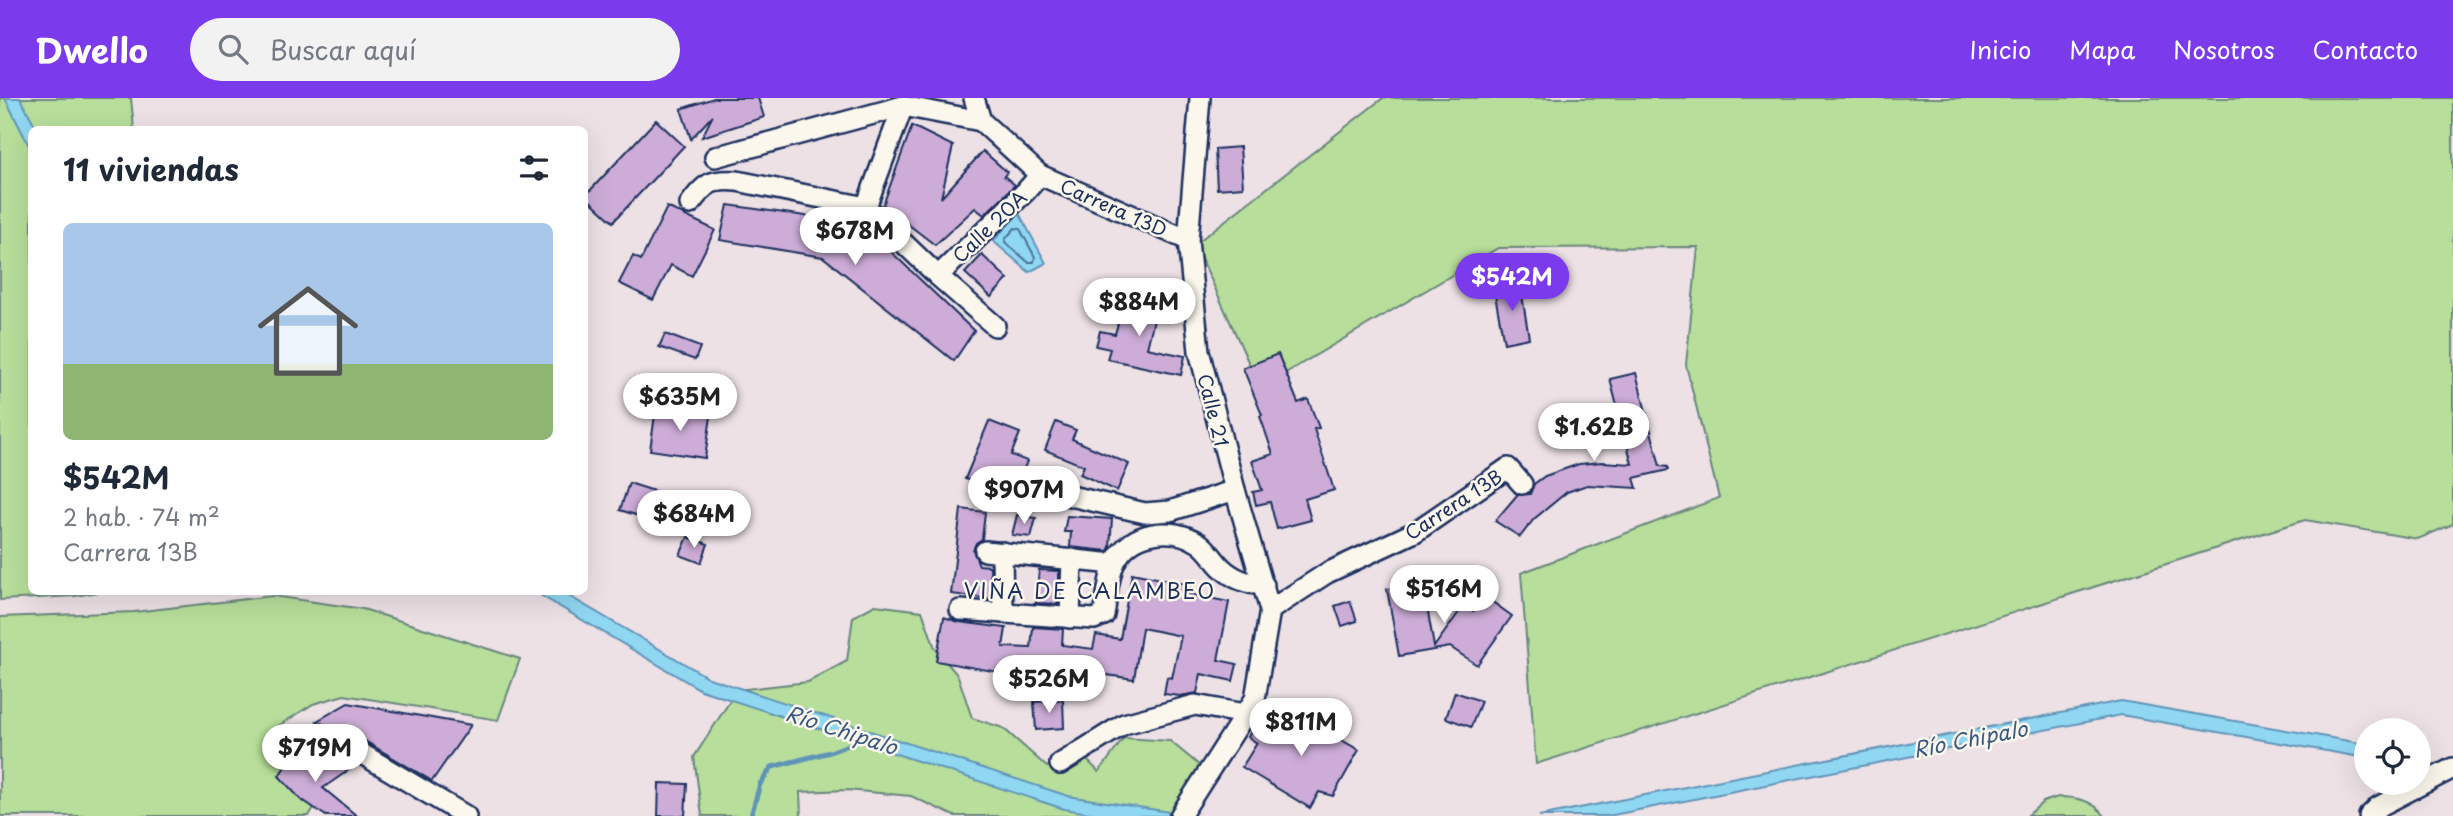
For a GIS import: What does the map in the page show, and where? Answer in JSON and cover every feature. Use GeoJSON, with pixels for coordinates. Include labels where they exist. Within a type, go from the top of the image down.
{"type":"FeatureCollection","features":[{"type":"Feature","properties":{"kind":"street"},"geometry":{"type":"LineString","coordinates":[[715,157],[903,106],[981,121],[974,98]]}},
{"type":"Feature","properties":{"kind":"street","name":"Calle 21"},"geometry":{"type":"LineString","coordinates":[[1180,816],[1255,699],[1270,610],[1199,351],[1188,240],[1200,98]]}},
{"type":"Feature","properties":{"kind":"street"},"geometry":{"type":"LineString","coordinates":[[866,207],[903,106]]}},
{"type":"Feature","properties":{"kind":"street","name":"Carrera 13D"},"geometry":{"type":"LineString","coordinates":[[981,121],[1040,175],[1188,240]]}},
{"type":"Feature","properties":{"kind":"street","name":"Calle 20A"},"geometry":{"type":"LineString","coordinates":[[938,276],[1040,175]]}},
{"type":"Feature","properties":{"kind":"street"},"geometry":{"type":"LineString","coordinates":[[690,204],[705,185],[717,179],[866,207],[995,326]]}},
{"type":"Feature","properties":{"kind":"street","name":"Carrera 13B"},"geometry":{"type":"LineString","coordinates":[[1270,610],[1327,573],[1415,532],[1508,468],[1522,484]]}},
{"type":"Feature","properties":{"kind":"street"},"geometry":{"type":"LineString","coordinates":[[1031,487],[1145,513],[1170,511],[1235,490]]}},
{"type":"Feature","properties":{"kind":"street"},"geometry":{"type":"LineString","coordinates":[[960,610],[1094,619],[1104,615],[1114,564],[1135,540],[1151,533],[1164,532],[1190,538],[1200,544],[1230,575],[1252,584],[1264,585]]}},
{"type":"Feature","properties":{"kind":"street"},"geometry":{"type":"LineString","coordinates":[[1003,613],[993,552],[1114,564]]}},
{"type":"Feature","properties":{"kind":"street"},"geometry":{"type":"LineString","coordinates":[[1070,618],[1072,559]]}},
{"type":"Feature","properties":{"kind":"street"},"geometry":{"type":"LineString","coordinates":[[1060,764],[1124,724],[1195,705],[1245,714]]}},
{"type":"Feature","properties":{"kind":"street"},"geometry":{"type":"LineString","coordinates":[[342,742],[466,816]]}},
{"type":"Feature","properties":{"kind":"street"},"geometry":{"type":"LineString","coordinates":[[2374,811],[2450,768]]}},
{"type":"Feature","properties":{"kind":"green space"},"geometry":{"type":"Polygon","coordinates":[[[0,98],[131,98],[134,126],[28,126],[28,595],[81,595],[0,600],[0,98]]]}},
{"type":"Feature","properties":{"kind":"green space"},"geometry":{"type":"Polygon","coordinates":[[[1383,98],[2453,98],[2453,524],[2418,539],[2305,520],[1536,764],[1521,573],[1719,498],[1686,365],[1698,247],[1498,248],[1260,388],[1195,244],[1383,98]]]}},
{"type":"Feature","properties":{"kind":"green space"},"geometry":{"type":"Polygon","coordinates":[[[273,596],[363,609],[520,659],[498,720],[344,695],[313,704],[277,727],[321,795],[309,816],[0,816],[0,617],[134,612],[273,596]]]}},
{"type":"Feature","properties":{"kind":"green space"},"geometry":{"type":"Polygon","coordinates":[[[875,605],[922,611],[935,648],[958,676],[972,718],[1003,728],[1047,767],[1074,747],[1099,772],[1124,738],[1170,741],[1206,771],[1174,816],[954,816],[911,796],[847,790],[800,792],[801,816],[702,816],[694,757],[737,690],[808,682],[847,661],[853,617],[875,605]]]}},
{"type":"Feature","properties":{"kind":"green space"},"geometry":{"type":"Polygon","coordinates":[[[2058,797],[2084,800],[2105,816],[2027,816],[2043,802],[2058,797]]]}},
{"type":"Feature","properties":{"kind":"water"},"geometry":{"type":"Polygon","coordinates":[[[5,98],[20,98],[35,126],[28,126],[28,144],[5,98]]]}},
{"type":"Feature","properties":{"kind":"water"},"geometry":{"type":"Polygon","coordinates":[[[1019,213],[1046,263],[1029,272],[993,241],[1019,213]]]}},
{"type":"Feature","properties":{"kind":"water","name":"Río Chipalo"},"geometry":{"type":"Polygon","coordinates":[[[540,595],[567,595],[709,678],[1068,796],[1195,816],[1107,816],[1064,809],[701,690],[540,595]]]}},
{"type":"Feature","properties":{"kind":"water","name":"Río Chipalo"},"geometry":{"type":"Polygon","coordinates":[[[2121,701],[2354,742],[2354,756],[2121,715],[1608,816],[1539,816],[2121,701]]]}},
{"type":"Feature","properties":{"kind":"building"},"geometry":{"type":"Polygon","coordinates":[[[714,98],[758,98],[764,117],[702,137],[713,115],[691,139],[681,109],[714,98]]]}},
{"type":"Feature","properties":{"kind":"building"},"geometry":{"type":"Polygon","coordinates":[[[656,120],[684,146],[613,222],[588,199],[588,193],[656,120]]]}},
{"type":"Feature","properties":{"kind":"building"},"geometry":{"type":"Polygon","coordinates":[[[912,126],[953,146],[941,198],[983,151],[1007,172],[1004,176],[1015,185],[984,215],[975,208],[935,245],[883,205],[912,126]]]}},
{"type":"Feature","properties":{"kind":"building"},"geometry":{"type":"Polygon","coordinates":[[[1240,147],[1243,187],[1217,189],[1215,149],[1240,147]]]}},
{"type":"Feature","properties":{"kind":"building"},"geometry":{"type":"Polygon","coordinates":[[[728,205],[862,224],[974,331],[954,361],[823,257],[720,240],[728,205]]]}},
{"type":"Feature","properties":{"kind":"building"},"geometry":{"type":"Polygon","coordinates":[[[667,207],[715,230],[692,276],[671,265],[653,300],[619,283],[633,256],[641,260],[667,207]]]}},
{"type":"Feature","properties":{"kind":"building"},"geometry":{"type":"Polygon","coordinates":[[[982,255],[1008,279],[991,297],[965,273],[982,255]]]}},
{"type":"Feature","properties":{"kind":"building"},"geometry":{"type":"Polygon","coordinates":[[[1520,283],[1529,338],[1504,343],[1494,290],[1520,283]]]}},
{"type":"Feature","properties":{"kind":"building"},"geometry":{"type":"Polygon","coordinates":[[[1139,290],[1160,295],[1147,348],[1185,356],[1181,375],[1107,359],[1110,349],[1096,346],[1100,331],[1115,334],[1123,305],[1131,307],[1132,303],[1137,302],[1139,290]]]}},
{"type":"Feature","properties":{"kind":"building"},"geometry":{"type":"Polygon","coordinates":[[[665,334],[700,347],[695,360],[659,347],[665,334]]]}},
{"type":"Feature","properties":{"kind":"building"},"geometry":{"type":"Polygon","coordinates":[[[1278,354],[1298,403],[1308,399],[1319,428],[1314,429],[1334,490],[1305,499],[1311,520],[1277,529],[1270,502],[1256,505],[1253,492],[1262,490],[1252,461],[1273,454],[1260,416],[1262,415],[1243,368],[1278,354]]]}},
{"type":"Feature","properties":{"kind":"building"},"geometry":{"type":"Polygon","coordinates":[[[1636,373],[1660,466],[1668,467],[1668,470],[1634,478],[1637,488],[1587,485],[1567,492],[1534,519],[1520,537],[1495,521],[1517,495],[1530,494],[1534,484],[1545,476],[1579,464],[1632,464],[1610,379],[1636,373]]]}},
{"type":"Feature","properties":{"kind":"building"},"geometry":{"type":"Polygon","coordinates":[[[656,408],[711,416],[705,458],[650,450],[656,408]]]}},
{"type":"Feature","properties":{"kind":"building"},"geometry":{"type":"Polygon","coordinates":[[[989,421],[1020,433],[1011,455],[1027,461],[1013,497],[965,479],[989,421]]]}},
{"type":"Feature","properties":{"kind":"building"},"geometry":{"type":"Polygon","coordinates":[[[1056,422],[1076,430],[1072,439],[1129,464],[1117,491],[1080,474],[1084,466],[1045,450],[1056,422]]]}},
{"type":"Feature","properties":{"kind":"building"},"geometry":{"type":"Polygon","coordinates":[[[629,483],[701,506],[692,533],[620,510],[629,483]]]}},
{"type":"Feature","properties":{"kind":"building"},"geometry":{"type":"Polygon","coordinates":[[[961,509],[985,512],[982,539],[976,543],[973,550],[979,565],[990,566],[991,599],[951,594],[961,509]]]}},
{"type":"Feature","properties":{"kind":"building"},"geometry":{"type":"Polygon","coordinates":[[[1017,515],[1036,518],[1031,537],[1012,535],[1017,515]]]}},
{"type":"Feature","properties":{"kind":"building"},"geometry":{"type":"Polygon","coordinates":[[[1067,516],[1112,519],[1108,551],[1070,547],[1071,532],[1064,532],[1067,516]]]}},
{"type":"Feature","properties":{"kind":"building"},"geometry":{"type":"Polygon","coordinates":[[[688,537],[708,544],[701,563],[680,555],[688,537]]]}},
{"type":"Feature","properties":{"kind":"building"},"geometry":{"type":"Polygon","coordinates":[[[1039,570],[1059,571],[1058,604],[1036,603],[1039,570]]]}},
{"type":"Feature","properties":{"kind":"building"},"geometry":{"type":"Polygon","coordinates":[[[1132,573],[1191,585],[1189,594],[1229,602],[1218,660],[1237,664],[1233,681],[1201,674],[1197,693],[1180,696],[1164,694],[1167,677],[1172,678],[1181,636],[1142,628],[1134,679],[1080,671],[1080,676],[1025,668],[1025,671],[998,672],[936,661],[944,617],[959,622],[1006,628],[1003,647],[1031,648],[1033,627],[1063,629],[1062,645],[1093,649],[1096,635],[1120,639],[1132,573]]]}},
{"type":"Feature","properties":{"kind":"building"},"geometry":{"type":"Polygon","coordinates":[[[1423,583],[1434,647],[1464,605],[1473,611],[1484,596],[1512,616],[1477,665],[1450,647],[1399,656],[1387,589],[1423,583]]]}},
{"type":"Feature","properties":{"kind":"building"},"geometry":{"type":"Polygon","coordinates":[[[1350,601],[1357,621],[1342,626],[1335,606],[1350,601]]]}},
{"type":"Feature","properties":{"kind":"building"},"geometry":{"type":"Polygon","coordinates":[[[1455,692],[1481,701],[1471,727],[1446,718],[1455,692]]]}},
{"type":"Feature","properties":{"kind":"building"},"geometry":{"type":"Polygon","coordinates":[[[1063,700],[1064,728],[1036,730],[1034,702],[1063,700]]]}},
{"type":"Feature","properties":{"kind":"building"},"geometry":{"type":"Polygon","coordinates":[[[348,703],[471,725],[432,781],[348,731],[336,731],[317,721],[348,703]]]}},
{"type":"Feature","properties":{"kind":"building"},"geometry":{"type":"Polygon","coordinates":[[[1316,707],[1337,719],[1329,733],[1359,750],[1333,796],[1319,792],[1310,808],[1242,767],[1257,743],[1248,737],[1258,720],[1294,738],[1301,727],[1304,728],[1316,707]]]}},
{"type":"Feature","properties":{"kind":"building"},"geometry":{"type":"Polygon","coordinates":[[[293,754],[349,770],[323,788],[357,816],[326,816],[303,802],[279,776],[293,754]]]}},
{"type":"Feature","properties":{"kind":"building"},"geometry":{"type":"Polygon","coordinates":[[[659,783],[687,784],[685,816],[658,816],[659,783]]]}},
{"type":"Feature","properties":{"kind":"waterway","name":"Río Chipalo"},"geometry":{"type":"LineString","coordinates":[[751,816],[760,784],[772,767],[830,752],[864,739]]}},
{"type":"Feature","properties":{"kind":"district","name":"VIÑA DE CALAMBEO"},"geometry":{"type":"Point","coordinates":[1090,590]}}]}
